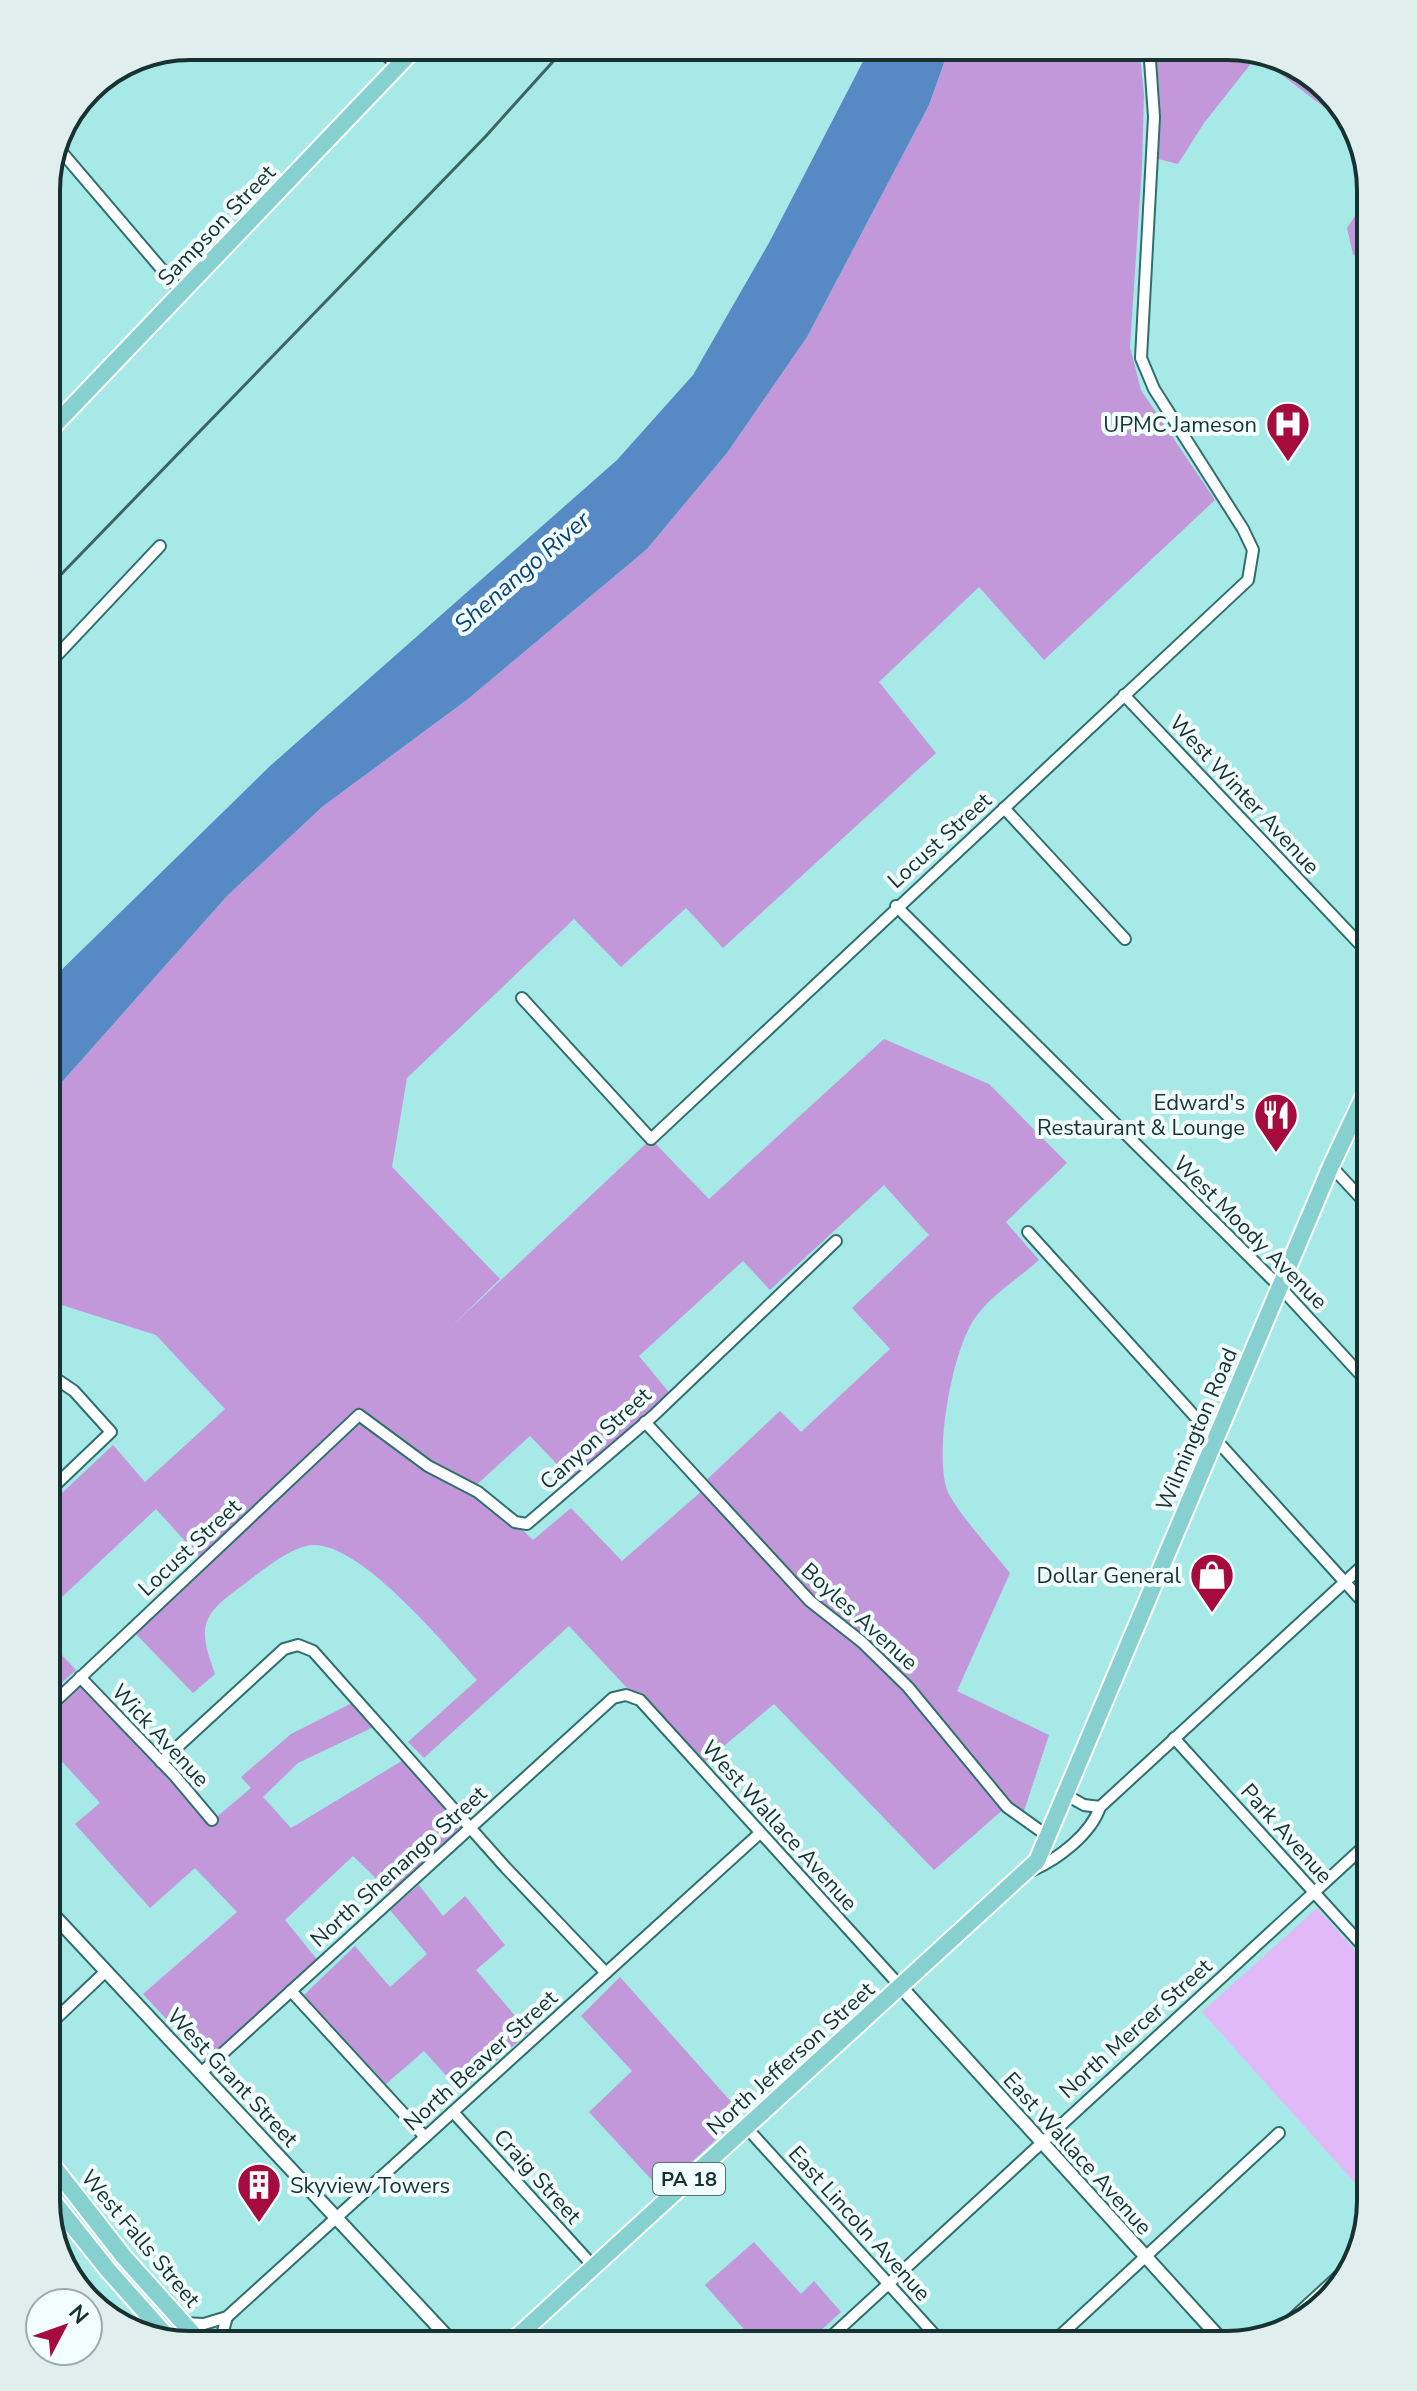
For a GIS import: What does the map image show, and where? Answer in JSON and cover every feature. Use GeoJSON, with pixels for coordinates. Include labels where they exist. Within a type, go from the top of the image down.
{"type":"FeatureCollection","features":[{"type":"Feature","properties":{"kind":"main road","name":"Sampson Street"},"geometry":{"type":"LineString","coordinates":[[60,419],[404,60]]}},
{"type":"Feature","properties":{"kind":"main road","name":"Wilmington Road"},"geometry":{"type":"LineString","coordinates":[[1066,1795],[1357,1111]]}},
{"type":"Feature","properties":{"kind":"main road","name":"PA 18"},"geometry":{"type":"LineString","coordinates":[[1026,1872],[1049,1837],[1066,1795]]}},
{"type":"Feature","properties":{"kind":"main road","name":"North Jefferson Street"},"geometry":{"type":"LineString","coordinates":[[523,2331],[1026,1872]]}},
{"type":"Feature","properties":{"kind":"main road","name":"West Falls Street"},"geometry":{"type":"LineString","coordinates":[[60,2175],[124,2257],[190,2331]]}},
{"type":"Feature","properties":{"kind":"main road"},"geometry":{"type":"LineString","coordinates":[[60,2186],[65,2181]]}},
{"type":"Feature","properties":{"kind":"main road","name":"West Falls Street"},"geometry":{"type":"LineString","coordinates":[[61,2211],[158,2327]]}},
{"type":"Feature","properties":{"kind":"main road"},"geometry":{"type":"LineString","coordinates":[[62,2225],[76,2229]]}},
{"type":"Feature","properties":{"kind":"street"},"geometry":{"type":"LineString","coordinates":[[391,60],[398,66]]}},
{"type":"Feature","properties":{"kind":"street","name":"Locust Street"},"geometry":{"type":"LineString","coordinates":[[522,998],[651,1139],[896,906],[1248,580],[1253,570],[1253,550],[1243,529],[1154,389],[1141,358],[1154,117],[1150,60]]}},
{"type":"Feature","properties":{"kind":"street"},"geometry":{"type":"LineString","coordinates":[[64,155],[182,293]]}},
{"type":"Feature","properties":{"kind":"street"},"geometry":{"type":"LineString","coordinates":[[60,652],[160,546]]}},
{"type":"Feature","properties":{"kind":"street","name":"West Winter Avenue"},"geometry":{"type":"LineString","coordinates":[[1124,695],[1357,941]]}},
{"type":"Feature","properties":{"kind":"street"},"geometry":{"type":"LineString","coordinates":[[1004,808],[1125,939]]}},
{"type":"Feature","properties":{"kind":"street","name":"West Moody Avenue"},"geometry":{"type":"LineString","coordinates":[[896,906],[1280,1287],[1357,1371]]}},
{"type":"Feature","properties":{"kind":"street"},"geometry":{"type":"LineString","coordinates":[[1331,1166],[1357,1194]]}},
{"type":"Feature","properties":{"kind":"street"},"geometry":{"type":"LineString","coordinates":[[1028,1232],[1357,1595]]}},
{"type":"Feature","properties":{"kind":"street","name":"Canyon Street"},"geometry":{"type":"LineString","coordinates":[[359,1415],[428,1466],[478,1492],[519,1524],[532,1522],[645,1422],[836,1241]]}},
{"type":"Feature","properties":{"kind":"street"},"geometry":{"type":"LineString","coordinates":[[60,1382],[74,1391],[111,1432],[60,1481]]}},
{"type":"Feature","properties":{"kind":"street","name":"Locust Street"},"geometry":{"type":"LineString","coordinates":[[60,1696],[359,1415]]}},
{"type":"Feature","properties":{"kind":"street","name":"Boyles Avenue"},"geometry":{"type":"LineString","coordinates":[[645,1422],[810,1601],[862,1642],[908,1687],[1013,1814],[1049,1837]]}},
{"type":"Feature","properties":{"kind":"street","name":"North Jefferson Street"},"geometry":{"type":"LineString","coordinates":[[1026,1872],[1054,1861],[1096,1818],[1100,1807],[1357,1571]]}},
{"type":"Feature","properties":{"kind":"street"},"geometry":{"type":"LineString","coordinates":[[161,1762],[284,1649],[298,1645],[313,1651],[606,1973]]}},
{"type":"Feature","properties":{"kind":"street","name":"Wick Avenue"},"geometry":{"type":"LineString","coordinates":[[80,1677],[212,1820]]}},
{"type":"Feature","properties":{"kind":"street","name":"North Shenango Street"},"geometry":{"type":"LineString","coordinates":[[201,2073],[613,1698],[626,1695]]}},
{"type":"Feature","properties":{"kind":"street","name":"West Wallace Avenue"},"geometry":{"type":"LineString","coordinates":[[626,1695],[640,1700],[901,1987]]}},
{"type":"Feature","properties":{"kind":"street","name":"Park Avenue"},"geometry":{"type":"LineString","coordinates":[[1174,1738],[1357,1940]]}},
{"type":"Feature","properties":{"kind":"street"},"geometry":{"type":"LineString","coordinates":[[1066,1795],[1084,1805],[1100,1807]]}},
{"type":"Feature","properties":{"kind":"street","name":"North Beaver Street"},"geometry":{"type":"LineString","coordinates":[[227,2317],[760,1833]]}},
{"type":"Feature","properties":{"kind":"street","name":"North Mercer Street"},"geometry":{"type":"LineString","coordinates":[[837,2331],[1357,1853]]}},
{"type":"Feature","properties":{"kind":"street","name":"West Grant Street"},"geometry":{"type":"LineString","coordinates":[[60,1922],[442,2331]]}},
{"type":"Feature","properties":{"kind":"street"},"geometry":{"type":"LineString","coordinates":[[60,2015],[106,1971]]}},
{"type":"Feature","properties":{"kind":"street","name":"East Wallace Avenue"},"geometry":{"type":"LineString","coordinates":[[901,1987],[1213,2331]]}},
{"type":"Feature","properties":{"kind":"street"},"geometry":{"type":"LineString","coordinates":[[291,1991],[425,2137]]}},
{"type":"Feature","properties":{"kind":"street","name":"Craig Street"},"geometry":{"type":"LineString","coordinates":[[453,2112],[594,2267]]}},
{"type":"Feature","properties":{"kind":"street","name":"East Lincoln Avenue"},"geometry":{"type":"LineString","coordinates":[[746,2127],[931,2331]]}},
{"type":"Feature","properties":{"kind":"street"},"geometry":{"type":"LineString","coordinates":[[1066,2331],[1279,2133]]}},
{"type":"Feature","properties":{"kind":"street"},"geometry":{"type":"LineString","coordinates":[[183,2323],[204,2324],[227,2317]]}},
{"type":"Feature","properties":{"kind":"street"},"geometry":{"type":"LineString","coordinates":[[223,2331],[227,2317]]}},
{"type":"Feature","properties":{"kind":"shaded area"},"geometry":{"type":"Polygon","coordinates":[[[945,60],[1140,60],[1144,94],[1142,166],[1130,347],[1141,390],[1215,500],[1044,660],[979,587],[879,682],[936,753],[723,948],[686,908],[621,967],[574,919],[407,1078],[392,1167],[500,1279],[451,1327],[651,1139],[709,1199],[884,1039],[989,1084],[1067,1163],[1006,1222],[1039,1260],[989,1302],[967,1333],[953,1376],[943,1452],[944,1473],[951,1499],[1010,1573],[957,1691],[1049,1735],[1021,1820],[1006,1807],[934,1870],[774,1704],[700,1766],[569,1626],[424,1758],[408,1742],[477,1680],[402,1599],[356,1561],[334,1549],[314,1545],[295,1550],[262,1570],[214,1609],[208,1618],[205,1636],[215,1674],[193,1693],[130,1628],[203,1561],[156,1509],[60,1599],[60,1495],[113,1445],[145,1482],[225,1409],[156,1335],[60,1304],[60,1084],[227,896],[322,807],[468,699],[647,549],[727,453],[807,337],[929,105],[945,60]],[[884,1185],[770,1290],[743,1261],[639,1356],[672,1396],[575,1483],[530,1436],[472,1489],[497,1505],[533,1540],[571,1508],[622,1561],[704,1489],[701,1485],[780,1411],[801,1432],[890,1349],[852,1308],[929,1235],[884,1185]]]}},
{"type":"Feature","properties":{"kind":"shaded area"},"geometry":{"type":"Polygon","coordinates":[[[1156,60],[1252,62],[1204,123],[1178,164],[1158,159],[1160,100],[1156,60]]]}},
{"type":"Feature","properties":{"kind":"shaded area"},"geometry":{"type":"Polygon","coordinates":[[[1274,69],[1313,92],[1331,112],[1274,69]]]}},
{"type":"Feature","properties":{"kind":"shaded area"},"geometry":{"type":"Polygon","coordinates":[[[1357,213],[1357,259],[1353,254],[1347,228],[1357,213]]]}},
{"type":"Feature","properties":{"kind":"shaded area"},"geometry":{"type":"Polygon","coordinates":[[[60,1653],[76,1670],[60,1684],[60,1653]]]}},
{"type":"Feature","properties":{"kind":"shaded area"},"geometry":{"type":"Polygon","coordinates":[[[80,1677],[213,1820],[251,1788],[241,1777],[291,1734],[358,1700],[380,1724],[298,1763],[263,1797],[291,1828],[410,1756],[471,1827],[394,1896],[353,1856],[285,1920],[320,1963],[209,2065],[143,1994],[237,1912],[195,1868],[150,1908],[75,1824],[100,1803],[60,1759],[60,1695],[80,1677]]]}},
{"type":"Feature","properties":{"kind":"shaded area"},"geometry":{"type":"Polygon","coordinates":[[[419,1885],[443,1916],[465,1896],[505,1945],[476,1970],[529,2032],[461,2092],[424,2051],[386,2084],[304,1995],[355,1946],[390,1987],[427,1954],[390,1910],[419,1885]]]}},
{"type":"Feature","properties":{"kind":"shaded area"},"geometry":{"type":"Polygon","coordinates":[[[1317,1908],[1357,1952],[1357,2185],[1202,2012],[1317,1908]]]}},
{"type":"Feature","properties":{"kind":"shaded area"},"geometry":{"type":"Polygon","coordinates":[[[620,1977],[743,2115],[661,2190],[589,2112],[632,2071],[581,2016],[620,1977]]]}},
{"type":"Feature","properties":{"kind":"shaded area"},"geometry":{"type":"Polygon","coordinates":[[[754,2242],[801,2294],[814,2281],[841,2312],[820,2331],[746,2331],[705,2285],[754,2242]]]}},
{"type":"Feature","properties":{"kind":"water","name":"Shenango River"},"geometry":{"type":"Polygon","coordinates":[[[864,60],[945,60],[929,105],[807,337],[727,453],[647,549],[468,699],[322,807],[227,896],[60,1084],[60,971],[270,766],[617,460],[693,375],[770,241],[864,60]]]}},
{"type":"Feature","properties":{"kind":"railway"},"geometry":{"type":"LineString","coordinates":[[60,576],[486,136],[554,60]]}},
{"type":"Feature","properties":{"kind":"place","name":"UPMC Jameson"},"geometry":{"type":"Point","coordinates":[1288,463]}},
{"type":"Feature","properties":{"kind":"place","name":"Edward's Restaurant & Lounge"},"geometry":{"type":"Point","coordinates":[1276,1154]}},
{"type":"Feature","properties":{"kind":"place","name":"Dollar General"},"geometry":{"type":"Point","coordinates":[1212,1614]}},
{"type":"Feature","properties":{"kind":"place","name":"Skyview Towers"},"geometry":{"type":"Point","coordinates":[259,2224]}}]}
